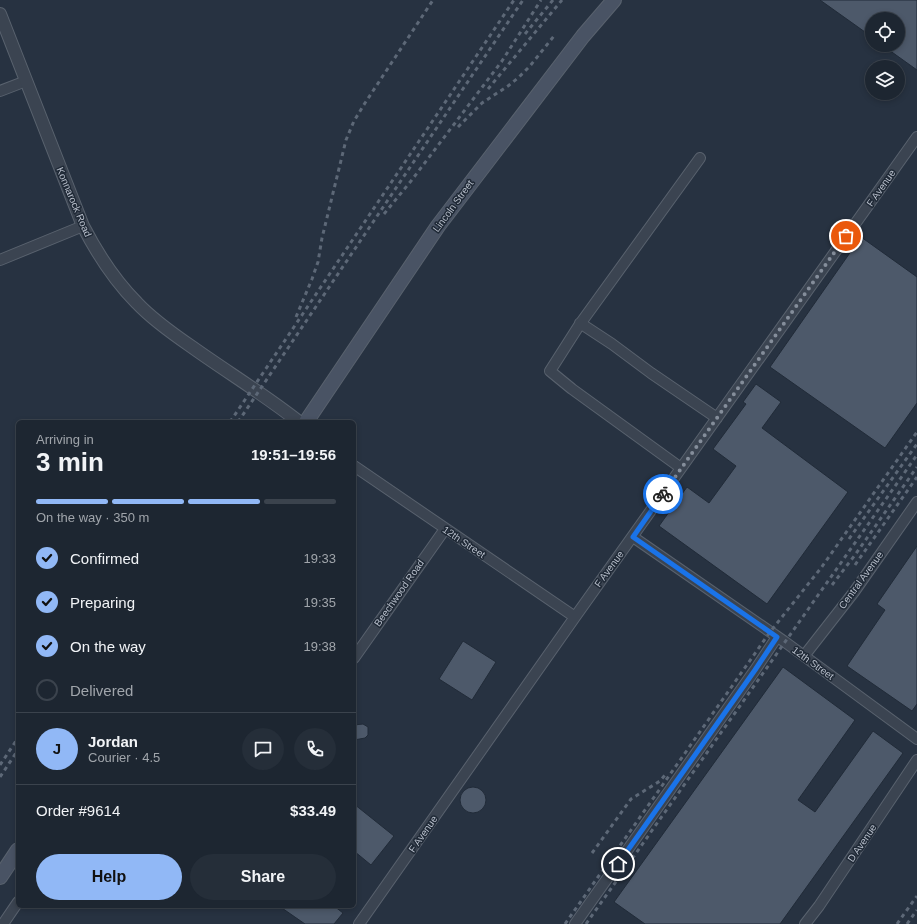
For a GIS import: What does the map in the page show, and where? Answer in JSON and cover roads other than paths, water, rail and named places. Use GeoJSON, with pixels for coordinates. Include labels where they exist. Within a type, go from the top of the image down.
{"type":"FeatureCollection","features":[{"type":"Feature","properties":{"kind":"main road","name":"Lincoln Street"},"geometry":{"type":"LineString","coordinates":[[307,420],[438,226],[583,36],[614,0]]}},
{"type":"Feature","properties":{"kind":"main road"},"geometry":{"type":"LineString","coordinates":[[0,877],[16,853]]}},
{"type":"Feature","properties":{"kind":"street","name":"Konnarock Road"},"geometry":{"type":"LineString","coordinates":[[0,14],[83,226],[96,251],[111,274],[152,318],[178,338],[296,420]]}},
{"type":"Feature","properties":{"kind":"street"},"geometry":{"type":"LineString","coordinates":[[0,91],[26,81]]}},
{"type":"Feature","properties":{"kind":"street","name":"F Avenue"},"geometry":{"type":"LineString","coordinates":[[359,924],[575,617],[917,137]]}},
{"type":"Feature","properties":{"kind":"street"},"geometry":{"type":"LineString","coordinates":[[682,468],[572,389],[550,371],[580,322],[700,158]]}},
{"type":"Feature","properties":{"kind":"street"},"geometry":{"type":"LineString","coordinates":[[0,260],[83,226]]}},
{"type":"Feature","properties":{"kind":"street"},"geometry":{"type":"LineString","coordinates":[[580,322],[717,418]]}},
{"type":"Feature","properties":{"kind":"street","name":"12th Street"},"geometry":{"type":"LineString","coordinates":[[356,467],[575,617]]}},
{"type":"Feature","properties":{"kind":"street","name":"Central Avenue"},"geometry":{"type":"LineString","coordinates":[[804,656],[854,592],[917,502]]}},
{"type":"Feature","properties":{"kind":"street","name":"Beechwood Road"},"geometry":{"type":"LineString","coordinates":[[356,655],[445,529]]}},
{"type":"Feature","properties":{"kind":"street","name":"12th Street"},"geometry":{"type":"LineString","coordinates":[[633,537],[915,735]]}},
{"type":"Feature","properties":{"kind":"street"},"geometry":{"type":"LineString","coordinates":[[575,924],[777,637]]}},
{"type":"Feature","properties":{"kind":"street","name":"D Avenue"},"geometry":{"type":"LineString","coordinates":[[805,924],[819,906],[917,760]]}},
{"type":"Feature","properties":{"kind":"street"},"geometry":{"type":"LineString","coordinates":[[3,924],[16,905]]}},
{"type":"Feature","properties":{"kind":"railway"},"geometry":{"type":"LineString","coordinates":[[296,317],[318,262],[322,238],[346,140],[354,121],[433,0]]}},
{"type":"Feature","properties":{"kind":"railway"},"geometry":{"type":"LineString","coordinates":[[231,420],[514,0]]}},
{"type":"Feature","properties":{"kind":"railway"},"geometry":{"type":"LineString","coordinates":[[239,420],[523,0]]}},
{"type":"Feature","properties":{"kind":"railway"},"geometry":{"type":"LineString","coordinates":[[384,214],[411,181],[502,61],[541,0]]}},
{"type":"Feature","properties":{"kind":"railway"},"geometry":{"type":"LineString","coordinates":[[525,34],[553,0]]}},
{"type":"Feature","properties":{"kind":"railway"},"geometry":{"type":"LineString","coordinates":[[488,89],[562,0]]}},
{"type":"Feature","properties":{"kind":"railway"},"geometry":{"type":"LineString","coordinates":[[458,127],[482,103],[519,77],[530,66],[554,36]]}},
{"type":"Feature","properties":{"kind":"railway"},"geometry":{"type":"LineString","coordinates":[[565,924],[770,632],[821,568],[917,432]]}},
{"type":"Feature","properties":{"kind":"railway"},"geometry":{"type":"LineString","coordinates":[[849,539],[917,444]]}},
{"type":"Feature","properties":{"kind":"railway"},"geometry":{"type":"LineString","coordinates":[[586,924],[917,455]]}},
{"type":"Feature","properties":{"kind":"railway"},"geometry":{"type":"LineString","coordinates":[[832,585],[917,467]]}},
{"type":"Feature","properties":{"kind":"railway"},"geometry":{"type":"LineString","coordinates":[[855,565],[917,477]]}},
{"type":"Feature","properties":{"kind":"railway"},"geometry":{"type":"LineString","coordinates":[[0,765],[16,741]]}},
{"type":"Feature","properties":{"kind":"railway"},"geometry":{"type":"LineString","coordinates":[[0,777],[16,753]]}},
{"type":"Feature","properties":{"kind":"railway"},"geometry":{"type":"LineString","coordinates":[[592,853],[631,799],[660,781],[665,775]]}},
{"type":"Feature","properties":{"kind":"railway"},"geometry":{"type":"LineString","coordinates":[[897,924],[917,896]]}},
{"type":"Feature","properties":{"kind":"railway"},"geometry":{"type":"LineString","coordinates":[[907,924],[917,910]]}}]}
